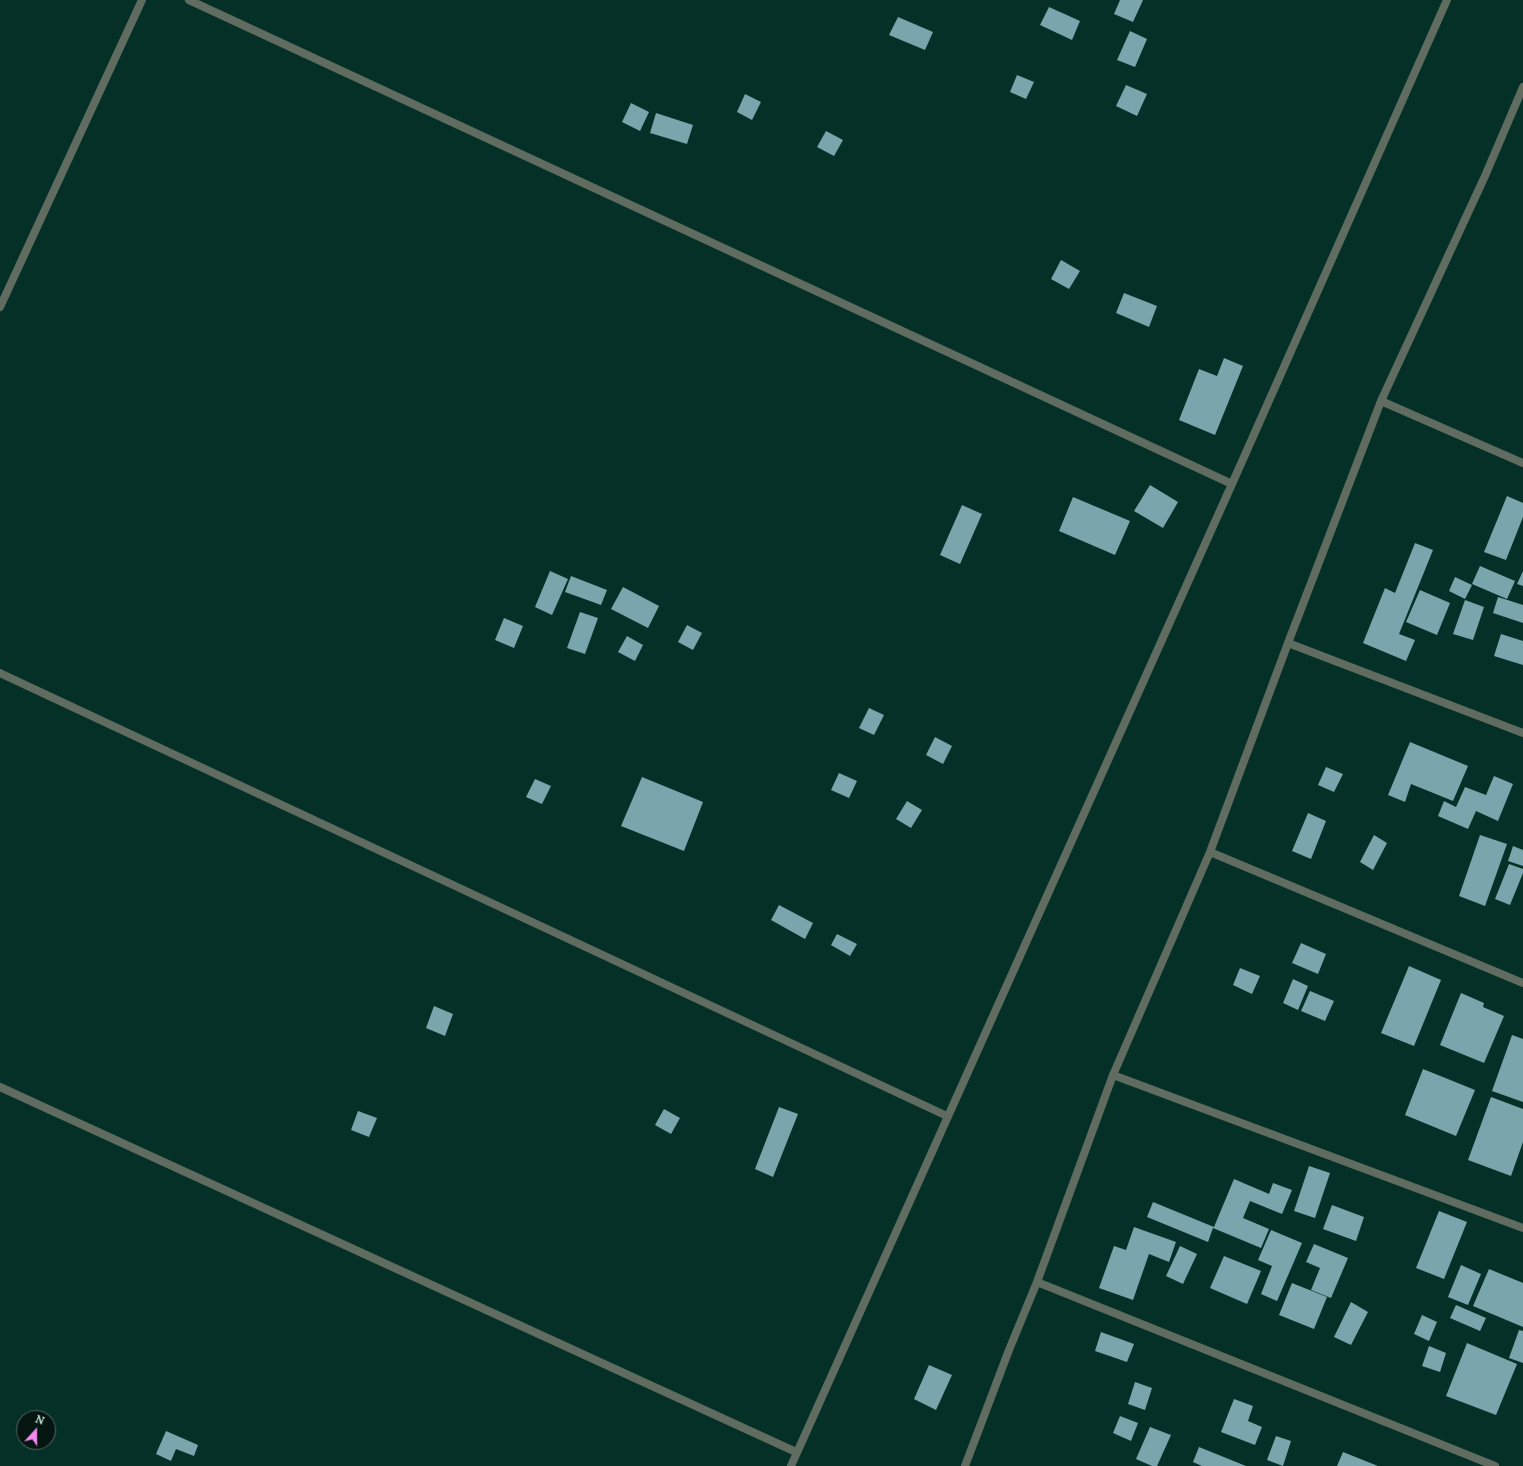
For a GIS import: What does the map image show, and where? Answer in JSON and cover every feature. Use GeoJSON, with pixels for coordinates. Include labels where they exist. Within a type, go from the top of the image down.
{"type":"FeatureCollection","features":[{"type":"Feature","properties":{"kind":"street"},"geometry":{"type":"LineString","coordinates":[[0,307],[142,0]]}},
{"type":"Feature","properties":{"kind":"street"},"geometry":{"type":"LineString","coordinates":[[189,0],[1232,484]]}},
{"type":"Feature","properties":{"kind":"street"},"geometry":{"type":"LineString","coordinates":[[791,1466],[1232,484],[1447,0]]}},
{"type":"Feature","properties":{"kind":"street"},"geometry":{"type":"LineString","coordinates":[[965,1466],[1009,1350],[1037,1282],[1114,1074],[1210,852],[1288,642],[1381,401],[1485,176],[1523,87]]}},
{"type":"Feature","properties":{"kind":"street"},"geometry":{"type":"LineString","coordinates":[[1381,401],[1523,463]]}},
{"type":"Feature","properties":{"kind":"street"},"geometry":{"type":"LineString","coordinates":[[1288,642],[1523,733]]}},
{"type":"Feature","properties":{"kind":"street"},"geometry":{"type":"LineString","coordinates":[[0,673],[947,1116]]}},
{"type":"Feature","properties":{"kind":"street"},"geometry":{"type":"LineString","coordinates":[[1210,852],[1523,984]]}},
{"type":"Feature","properties":{"kind":"street"},"geometry":{"type":"LineString","coordinates":[[1114,1074],[1523,1228]]}},
{"type":"Feature","properties":{"kind":"street"},"geometry":{"type":"LineString","coordinates":[[0,1087],[796,1452]]}},
{"type":"Feature","properties":{"kind":"street"},"geometry":{"type":"LineString","coordinates":[[1037,1282],[1495,1466]]}},
{"type":"Feature","properties":{"kind":"building"},"geometry":{"type":"Polygon","coordinates":[[[1120,0],[1143,0],[1133,22],[1114,14],[1120,0]]]}},
{"type":"Feature","properties":{"kind":"building"},"geometry":{"type":"Polygon","coordinates":[[[1049,7],[1080,21],[1072,40],[1040,25],[1049,7]]]}},
{"type":"Feature","properties":{"kind":"building"},"geometry":{"type":"Polygon","coordinates":[[[898,17],[933,32],[925,50],[889,35],[898,17]]]}},
{"type":"Feature","properties":{"kind":"building"},"geometry":{"type":"Polygon","coordinates":[[[1130,31],[1147,39],[1135,67],[1117,60],[1130,31]]]}},
{"type":"Feature","properties":{"kind":"building"},"geometry":{"type":"Polygon","coordinates":[[[1017,75],[1034,82],[1026,99],[1010,92],[1017,75]]]}},
{"type":"Feature","properties":{"kind":"building"},"geometry":{"type":"Polygon","coordinates":[[[1126,85],[1147,94],[1137,116],[1116,106],[1126,85]]]}},
{"type":"Feature","properties":{"kind":"building"},"geometry":{"type":"Polygon","coordinates":[[[745,94],[761,102],[752,120],[737,112],[745,94]]]}},
{"type":"Feature","properties":{"kind":"building"},"geometry":{"type":"Polygon","coordinates":[[[631,103],[649,112],[640,131],[622,122],[631,103]]]}},
{"type":"Feature","properties":{"kind":"building"},"geometry":{"type":"Polygon","coordinates":[[[656,113],[693,125],[687,144],[650,133],[656,113]]]}},
{"type":"Feature","properties":{"kind":"building"},"geometry":{"type":"Polygon","coordinates":[[[826,131],[843,140],[834,156],[817,147],[826,131]]]}},
{"type":"Feature","properties":{"kind":"building"},"geometry":{"type":"Polygon","coordinates":[[[1061,260],[1080,271],[1069,289],[1051,279],[1061,260]]]}},
{"type":"Feature","properties":{"kind":"building"},"geometry":{"type":"Polygon","coordinates":[[[1124,293],[1157,306],[1149,327],[1116,313],[1124,293]]]}},
{"type":"Feature","properties":{"kind":"building"},"geometry":{"type":"Polygon","coordinates":[[[1224,358],[1243,366],[1215,435],[1179,420],[1199,369],[1217,376],[1224,358]]]}},
{"type":"Feature","properties":{"kind":"building"},"geometry":{"type":"Polygon","coordinates":[[[1150,485],[1178,502],[1163,528],[1134,511],[1150,485]]]}},
{"type":"Feature","properties":{"kind":"building"},"geometry":{"type":"Polygon","coordinates":[[[1507,496],[1523,503],[1523,517],[1506,560],[1484,552],[1507,496]]]}},
{"type":"Feature","properties":{"kind":"building"},"geometry":{"type":"Polygon","coordinates":[[[1073,497],[1130,521],[1115,555],[1059,531],[1073,497]]]}},
{"type":"Feature","properties":{"kind":"building"},"geometry":{"type":"Polygon","coordinates":[[[962,505],[982,514],[960,564],[940,555],[962,505]]]}},
{"type":"Feature","properties":{"kind":"building"},"geometry":{"type":"Polygon","coordinates":[[[1415,543],[1433,550],[1399,634],[1415,640],[1406,661],[1363,643],[1385,588],[1395,593],[1415,543]]]}},
{"type":"Feature","properties":{"kind":"building"},"geometry":{"type":"Polygon","coordinates":[[[1480,566],[1515,581],[1507,599],[1472,584],[1480,566]]]}},
{"type":"Feature","properties":{"kind":"building"},"geometry":{"type":"Polygon","coordinates":[[[550,571],[568,579],[552,615],[535,607],[550,571]]]}},
{"type":"Feature","properties":{"kind":"building"},"geometry":{"type":"Polygon","coordinates":[[[1523,571],[1523,586],[1517,584],[1523,571]]]}},
{"type":"Feature","properties":{"kind":"building"},"geometry":{"type":"Polygon","coordinates":[[[571,576],[607,590],[601,605],[565,592],[571,576]]]}},
{"type":"Feature","properties":{"kind":"building"},"geometry":{"type":"Polygon","coordinates":[[[1455,577],[1472,585],[1465,599],[1449,591],[1455,577]]]}},
{"type":"Feature","properties":{"kind":"building"},"geometry":{"type":"Polygon","coordinates":[[[623,587],[659,606],[648,628],[611,609],[623,587]]]}},
{"type":"Feature","properties":{"kind":"building"},"geometry":{"type":"Polygon","coordinates":[[[1420,590],[1450,603],[1437,635],[1406,622],[1420,590]]]}},
{"type":"Feature","properties":{"kind":"building"},"geometry":{"type":"Polygon","coordinates":[[[1498,597],[1523,605],[1523,623],[1493,613],[1498,597]]]}},
{"type":"Feature","properties":{"kind":"building"},"geometry":{"type":"Polygon","coordinates":[[[1465,600],[1484,607],[1473,640],[1453,634],[1465,600]]]}},
{"type":"Feature","properties":{"kind":"building"},"geometry":{"type":"Polygon","coordinates":[[[580,612],[598,618],[585,654],[567,648],[580,612]]]}},
{"type":"Feature","properties":{"kind":"building"},"geometry":{"type":"Polygon","coordinates":[[[504,618],[523,626],[514,648],[495,640],[504,618]]]}},
{"type":"Feature","properties":{"kind":"building"},"geometry":{"type":"Polygon","coordinates":[[[687,625],[702,633],[693,650],[678,642],[687,625]]]}},
{"type":"Feature","properties":{"kind":"building"},"geometry":{"type":"Polygon","coordinates":[[[1501,634],[1523,641],[1523,665],[1494,656],[1501,634]]]}},
{"type":"Feature","properties":{"kind":"building"},"geometry":{"type":"Polygon","coordinates":[[[627,636],[643,645],[635,661],[618,652],[627,636]]]}},
{"type":"Feature","properties":{"kind":"building"},"geometry":{"type":"Polygon","coordinates":[[[869,708],[884,715],[874,735],[859,728],[869,708]]]}},
{"type":"Feature","properties":{"kind":"building"},"geometry":{"type":"Polygon","coordinates":[[[935,737],[952,746],[943,764],[926,755],[935,737]]]}},
{"type":"Feature","properties":{"kind":"building"},"geometry":{"type":"Polygon","coordinates":[[[1410,742],[1468,766],[1453,801],[1411,784],[1405,802],[1388,795],[1410,742]]]}},
{"type":"Feature","properties":{"kind":"building"},"geometry":{"type":"Polygon","coordinates":[[[1326,767],[1343,774],[1334,792],[1318,785],[1326,767]]]}},
{"type":"Feature","properties":{"kind":"building"},"geometry":{"type":"Polygon","coordinates":[[[839,773],[857,781],[849,798],[831,790],[839,773]]]}},
{"type":"Feature","properties":{"kind":"building"},"geometry":{"type":"Polygon","coordinates":[[[1494,776],[1513,784],[1498,821],[1476,811],[1468,829],[1438,816],[1444,801],[1456,807],[1465,787],[1486,795],[1494,776]]]}},
{"type":"Feature","properties":{"kind":"building"},"geometry":{"type":"Polygon","coordinates":[[[642,777],[703,802],[684,851],[621,826],[642,777]]]}},
{"type":"Feature","properties":{"kind":"building"},"geometry":{"type":"Polygon","coordinates":[[[535,779],[551,786],[542,804],[526,797],[535,779]]]}},
{"type":"Feature","properties":{"kind":"building"},"geometry":{"type":"Polygon","coordinates":[[[907,801],[922,810],[911,828],[896,819],[907,801]]]}},
{"type":"Feature","properties":{"kind":"building"},"geometry":{"type":"Polygon","coordinates":[[[1308,813],[1326,821],[1311,859],[1292,851],[1308,813]]]}},
{"type":"Feature","properties":{"kind":"building"},"geometry":{"type":"Polygon","coordinates":[[[1374,835],[1387,843],[1373,870],[1360,862],[1374,835]]]}},
{"type":"Feature","properties":{"kind":"building"},"geometry":{"type":"Polygon","coordinates":[[[1480,835],[1507,844],[1485,906],[1459,896],[1480,835]]]}},
{"type":"Feature","properties":{"kind":"building"},"geometry":{"type":"Polygon","coordinates":[[[1513,846],[1523,850],[1523,866],[1508,861],[1513,846]]]}},
{"type":"Feature","properties":{"kind":"building"},"geometry":{"type":"Polygon","coordinates":[[[1509,864],[1523,869],[1523,873],[1510,905],[1495,899],[1509,864]]]}},
{"type":"Feature","properties":{"kind":"building"},"geometry":{"type":"Polygon","coordinates":[[[779,905],[813,923],[805,939],[771,920],[779,905]]]}},
{"type":"Feature","properties":{"kind":"building"},"geometry":{"type":"Polygon","coordinates":[[[837,934],[857,944],[850,956],[831,945],[837,934]]]}},
{"type":"Feature","properties":{"kind":"building"},"geometry":{"type":"Polygon","coordinates":[[[1301,943],[1326,954],[1318,974],[1292,963],[1301,943]]]}},
{"type":"Feature","properties":{"kind":"building"},"geometry":{"type":"Polygon","coordinates":[[[1409,966],[1441,980],[1414,1046],[1381,1033],[1409,966]]]}},
{"type":"Feature","properties":{"kind":"building"},"geometry":{"type":"Polygon","coordinates":[[[1240,968],[1260,976],[1252,994],[1233,985],[1240,968]]]}},
{"type":"Feature","properties":{"kind":"building"},"geometry":{"type":"Polygon","coordinates":[[[1293,979],[1308,986],[1298,1010],[1283,1003],[1293,979]]]}},
{"type":"Feature","properties":{"kind":"building"},"geometry":{"type":"Polygon","coordinates":[[[1310,991],[1334,1001],[1325,1021],[1301,1011],[1310,991]]]}},
{"type":"Feature","properties":{"kind":"building"},"geometry":{"type":"Polygon","coordinates":[[[1461,993],[1484,1003],[1483,1007],[1504,1016],[1484,1063],[1440,1045],[1461,993]]]}},
{"type":"Feature","properties":{"kind":"building"},"geometry":{"type":"Polygon","coordinates":[[[434,1006],[453,1014],[445,1036],[426,1028],[434,1006]]]}},
{"type":"Feature","properties":{"kind":"building"},"geometry":{"type":"Polygon","coordinates":[[[1512,1035],[1523,1039],[1523,1102],[1492,1091],[1512,1035]]]}},
{"type":"Feature","properties":{"kind":"building"},"geometry":{"type":"Polygon","coordinates":[[[1423,1069],[1475,1090],[1456,1136],[1405,1115],[1423,1069]]]}},
{"type":"Feature","properties":{"kind":"building"},"geometry":{"type":"Polygon","coordinates":[[[1491,1097],[1523,1109],[1523,1142],[1511,1176],[1468,1160],[1491,1097]]]}},
{"type":"Feature","properties":{"kind":"building"},"geometry":{"type":"Polygon","coordinates":[[[779,1107],[798,1114],[773,1177],[755,1169],[779,1107]]]}},
{"type":"Feature","properties":{"kind":"building"},"geometry":{"type":"Polygon","coordinates":[[[664,1109],[680,1118],[671,1134],[655,1125],[664,1109]]]}},
{"type":"Feature","properties":{"kind":"building"},"geometry":{"type":"Polygon","coordinates":[[[358,1111],[377,1118],[369,1137],[351,1130],[358,1111]]]}},
{"type":"Feature","properties":{"kind":"building"},"geometry":{"type":"Polygon","coordinates":[[[1309,1166],[1330,1173],[1315,1218],[1294,1211],[1309,1166]]]}},
{"type":"Feature","properties":{"kind":"building"},"geometry":{"type":"Polygon","coordinates":[[[1234,1179],[1269,1194],[1273,1183],[1292,1190],[1282,1214],[1250,1201],[1243,1218],[1269,1229],[1261,1248],[1213,1228],[1208,1242],[1147,1217],[1153,1202],[1214,1227],[1234,1179]]]}},
{"type":"Feature","properties":{"kind":"building"},"geometry":{"type":"Polygon","coordinates":[[[1332,1205],[1364,1217],[1356,1241],[1323,1229],[1332,1205]]]}},
{"type":"Feature","properties":{"kind":"building"},"geometry":{"type":"Polygon","coordinates":[[[1439,1211],[1467,1222],[1444,1279],[1416,1268],[1439,1211]]]}},
{"type":"Feature","properties":{"kind":"building"},"geometry":{"type":"Polygon","coordinates":[[[1134,1227],[1176,1242],[1169,1262],[1149,1254],[1133,1300],[1099,1288],[1114,1246],[1126,1250],[1134,1227]]]}},
{"type":"Feature","properties":{"kind":"building"},"geometry":{"type":"Polygon","coordinates":[[[1271,1230],[1302,1243],[1277,1301],[1261,1294],[1272,1266],[1258,1260],[1271,1230]]]}},
{"type":"Feature","properties":{"kind":"building"},"geometry":{"type":"Polygon","coordinates":[[[1314,1244],[1348,1258],[1331,1298],[1311,1290],[1320,1268],[1306,1262],[1314,1244]]]}},
{"type":"Feature","properties":{"kind":"building"},"geometry":{"type":"Polygon","coordinates":[[[1180,1246],[1197,1254],[1183,1284],[1166,1276],[1180,1246]]]}},
{"type":"Feature","properties":{"kind":"building"},"geometry":{"type":"Polygon","coordinates":[[[1224,1256],[1261,1271],[1247,1304],[1210,1288],[1224,1256]]]}},
{"type":"Feature","properties":{"kind":"building"},"geometry":{"type":"Polygon","coordinates":[[[1461,1265],[1481,1274],[1468,1305],[1448,1297],[1461,1265]]]}},
{"type":"Feature","properties":{"kind":"building"},"geometry":{"type":"Polygon","coordinates":[[[1489,1269],[1523,1283],[1523,1327],[1473,1306],[1489,1269]]]}},
{"type":"Feature","properties":{"kind":"building"},"geometry":{"type":"Polygon","coordinates":[[[1292,1283],[1327,1297],[1314,1329],[1279,1315],[1292,1283]]]}},
{"type":"Feature","properties":{"kind":"building"},"geometry":{"type":"Polygon","coordinates":[[[1351,1302],[1368,1312],[1351,1345],[1334,1337],[1351,1302]]]}},
{"type":"Feature","properties":{"kind":"building"},"geometry":{"type":"Polygon","coordinates":[[[1456,1305],[1486,1318],[1480,1331],[1450,1318],[1456,1305]]]}},
{"type":"Feature","properties":{"kind":"building"},"geometry":{"type":"Polygon","coordinates":[[[1422,1315],[1437,1322],[1429,1341],[1414,1334],[1422,1315]]]}},
{"type":"Feature","properties":{"kind":"building"},"geometry":{"type":"Polygon","coordinates":[[[1519,1330],[1523,1331],[1523,1363],[1509,1358],[1519,1330]]]}},
{"type":"Feature","properties":{"kind":"building"},"geometry":{"type":"Polygon","coordinates":[[[1101,1332],[1134,1344],[1127,1362],[1095,1351],[1101,1332]]]}},
{"type":"Feature","properties":{"kind":"building"},"geometry":{"type":"Polygon","coordinates":[[[1467,1343],[1517,1364],[1496,1415],[1446,1396],[1467,1343]]]}},
{"type":"Feature","properties":{"kind":"building"},"geometry":{"type":"Polygon","coordinates":[[[1429,1346],[1446,1353],[1440,1372],[1422,1366],[1429,1346]]]}},
{"type":"Feature","properties":{"kind":"building"},"geometry":{"type":"Polygon","coordinates":[[[929,1365],[952,1375],[936,1410],[914,1399],[929,1365]]]}},
{"type":"Feature","properties":{"kind":"building"},"geometry":{"type":"Polygon","coordinates":[[[1135,1382],[1152,1388],[1145,1410],[1128,1404],[1135,1382]]]}},
{"type":"Feature","properties":{"kind":"building"},"geometry":{"type":"Polygon","coordinates":[[[1234,1399],[1253,1406],[1248,1421],[1262,1427],[1255,1445],[1221,1432],[1234,1399]]]}},
{"type":"Feature","properties":{"kind":"building"},"geometry":{"type":"Polygon","coordinates":[[[1120,1416],[1138,1423],[1131,1441],[1113,1433],[1120,1416]]]}},
{"type":"Feature","properties":{"kind":"building"},"geometry":{"type":"Polygon","coordinates":[[[1150,1427],[1171,1435],[1157,1466],[1152,1466],[1136,1459],[1150,1427]]]}},
{"type":"Feature","properties":{"kind":"building"},"geometry":{"type":"Polygon","coordinates":[[[166,1431],[198,1445],[194,1456],[176,1449],[171,1461],[156,1454],[166,1431]]]}},
{"type":"Feature","properties":{"kind":"building"},"geometry":{"type":"Polygon","coordinates":[[[1276,1436],[1291,1441],[1283,1466],[1267,1460],[1276,1436]]]}},
{"type":"Feature","properties":{"kind":"building"},"geometry":{"type":"Polygon","coordinates":[[[1199,1447],[1246,1466],[1202,1466],[1193,1462],[1199,1447]]]}},
{"type":"Feature","properties":{"kind":"building"},"geometry":{"type":"Polygon","coordinates":[[[1343,1452],[1378,1466],[1337,1466],[1343,1452]]]}}]}
